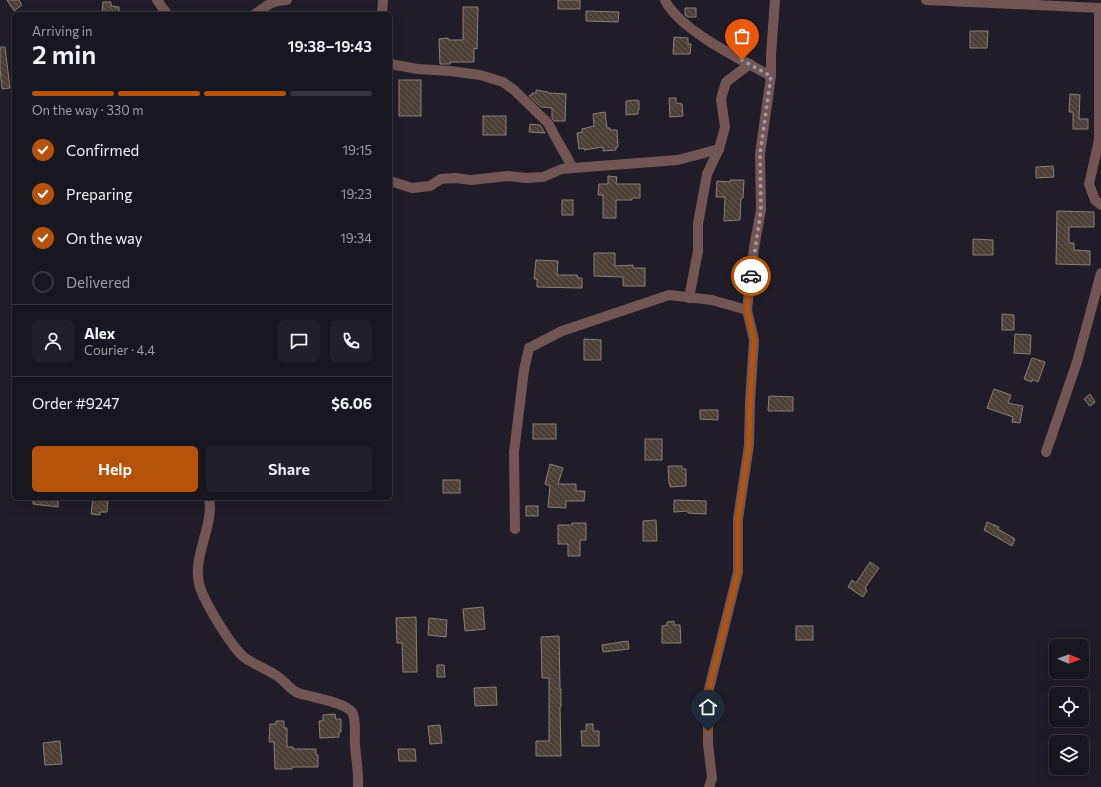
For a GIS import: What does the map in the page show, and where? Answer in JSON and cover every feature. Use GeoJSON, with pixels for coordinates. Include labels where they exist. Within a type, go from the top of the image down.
{"type":"FeatureCollection","features":[{"type":"Feature","properties":{"kind":"street"},"geometry":{"type":"LineString","coordinates":[[157,0],[166,12]]}},
{"type":"Feature","properties":{"kind":"street"},"geometry":{"type":"LineString","coordinates":[[258,12],[274,1],[287,0]]}},
{"type":"Feature","properties":{"kind":"street"},"geometry":{"type":"LineString","coordinates":[[382,12],[383,0]]}},
{"type":"Feature","properties":{"kind":"street"},"geometry":{"type":"LineString","coordinates":[[665,0],[669,8],[707,40],[771,76]]}},
{"type":"Feature","properties":{"kind":"street"},"geometry":{"type":"LineString","coordinates":[[709,787],[712,778],[708,744],[708,693],[738,572],[738,519],[749,445],[754,340],[747,310],[754,248],[761,210],[760,154],[771,76],[775,0]]}},
{"type":"Feature","properties":{"kind":"street"},"geometry":{"type":"LineString","coordinates":[[926,0],[1059,3],[1100,8],[1099,140],[1089,184],[1095,200],[1101,205]]}},
{"type":"Feature","properties":{"kind":"street"},"geometry":{"type":"LineString","coordinates":[[392,64],[418,69],[480,75],[503,82],[514,90],[548,123],[573,168]]}},
{"type":"Feature","properties":{"kind":"street"},"geometry":{"type":"LineString","coordinates":[[689,298],[698,251],[698,224],[707,174],[719,149],[725,127],[721,99],[726,82],[750,64]]}},
{"type":"Feature","properties":{"kind":"street"},"geometry":{"type":"LineString","coordinates":[[392,182],[412,188],[430,186],[441,179],[454,178],[471,180],[508,176],[526,178],[543,177],[562,170],[573,168],[678,160],[719,149]]}},
{"type":"Feature","properties":{"kind":"street"},"geometry":{"type":"LineString","coordinates":[[1046,452],[1077,362],[1101,273]]}},
{"type":"Feature","properties":{"kind":"street"},"geometry":{"type":"LineString","coordinates":[[515,528],[514,452],[524,370],[529,348],[562,331],[669,296],[712,300],[747,310]]}},
{"type":"Feature","properties":{"kind":"street"},"geometry":{"type":"LineString","coordinates":[[209,500],[211,508],[198,569],[200,589],[230,642],[245,657],[278,676],[296,692],[348,708],[353,714],[354,743],[359,776],[358,787]]}},
{"type":"Feature","properties":{"kind":"building"},"geometry":{"type":"Polygon","coordinates":[[[7,0],[19,0],[22,5],[14,11],[7,0]]]}},
{"type":"Feature","properties":{"kind":"building"},"geometry":{"type":"Polygon","coordinates":[[[558,0],[580,0],[580,9],[558,9],[558,0]]]}},
{"type":"Feature","properties":{"kind":"building"},"geometry":{"type":"Polygon","coordinates":[[[103,2],[111,2],[111,6],[119,7],[119,12],[102,12],[103,2]]]}},
{"type":"Feature","properties":{"kind":"building"},"geometry":{"type":"Polygon","coordinates":[[[463,7],[478,7],[477,49],[474,48],[474,62],[450,62],[450,64],[440,64],[439,39],[448,38],[449,40],[463,40],[463,7]]]}},
{"type":"Feature","properties":{"kind":"building"},"geometry":{"type":"Polygon","coordinates":[[[685,8],[696,8],[696,17],[688,17],[685,15],[685,8]]]}},
{"type":"Feature","properties":{"kind":"building"},"geometry":{"type":"Polygon","coordinates":[[[586,11],[619,12],[618,22],[586,21],[586,11]]]}},
{"type":"Feature","properties":{"kind":"building"},"geometry":{"type":"Polygon","coordinates":[[[970,31],[988,31],[987,48],[970,48],[970,31]]]}},
{"type":"Feature","properties":{"kind":"building"},"geometry":{"type":"Polygon","coordinates":[[[674,37],[688,38],[688,44],[691,44],[690,54],[673,54],[674,37]]]}},
{"type":"Feature","properties":{"kind":"building"},"geometry":{"type":"Polygon","coordinates":[[[0,47],[5,47],[10,88],[2,89],[0,47]]]}},
{"type":"Feature","properties":{"kind":"building"},"geometry":{"type":"Polygon","coordinates":[[[399,80],[421,80],[421,116],[399,116],[399,80]]]}},
{"type":"Feature","properties":{"kind":"building"},"geometry":{"type":"Polygon","coordinates":[[[536,90],[548,93],[566,94],[565,121],[554,121],[552,118],[552,108],[541,107],[529,96],[532,95],[532,93],[536,93],[536,90]]]}},
{"type":"Feature","properties":{"kind":"building"},"geometry":{"type":"Polygon","coordinates":[[[1070,94],[1080,95],[1079,119],[1088,119],[1088,129],[1073,129],[1073,112],[1069,112],[1070,94]]]}},
{"type":"Feature","properties":{"kind":"building"},"geometry":{"type":"Polygon","coordinates":[[[669,98],[676,98],[676,103],[682,104],[683,116],[670,117],[669,98]]]}},
{"type":"Feature","properties":{"kind":"building"},"geometry":{"type":"Polygon","coordinates":[[[626,101],[639,101],[638,114],[626,115],[626,101]]]}},
{"type":"Feature","properties":{"kind":"building"},"geometry":{"type":"Polygon","coordinates":[[[605,112],[607,128],[610,128],[610,130],[617,130],[618,147],[616,147],[616,150],[603,151],[603,147],[584,150],[584,148],[579,149],[577,133],[582,132],[582,129],[594,126],[593,114],[605,112]]]}},
{"type":"Feature","properties":{"kind":"building"},"geometry":{"type":"Polygon","coordinates":[[[483,116],[506,116],[506,135],[483,135],[483,116]]]}},
{"type":"Feature","properties":{"kind":"building"},"geometry":{"type":"Polygon","coordinates":[[[530,124],[540,125],[545,133],[529,132],[530,124]]]}},
{"type":"Feature","properties":{"kind":"building"},"geometry":{"type":"Polygon","coordinates":[[[1053,166],[1054,177],[1036,178],[1036,167],[1053,166]]]}},
{"type":"Feature","properties":{"kind":"building"},"geometry":{"type":"Polygon","coordinates":[[[608,176],[617,177],[616,184],[640,184],[640,198],[632,198],[632,200],[616,200],[616,218],[603,218],[603,195],[598,195],[599,184],[608,184],[608,176]]]}},
{"type":"Feature","properties":{"kind":"building"},"geometry":{"type":"Polygon","coordinates":[[[730,180],[744,180],[740,220],[724,221],[725,197],[716,197],[717,181],[730,182],[730,180]]]}},
{"type":"Feature","properties":{"kind":"building"},"geometry":{"type":"Polygon","coordinates":[[[562,200],[573,200],[573,215],[562,215],[562,200]]]}},
{"type":"Feature","properties":{"kind":"building"},"geometry":{"type":"Polygon","coordinates":[[[1057,211],[1094,212],[1094,227],[1069,227],[1069,243],[1074,243],[1074,250],[1090,251],[1090,265],[1056,264],[1057,211]]]}},
{"type":"Feature","properties":{"kind":"building"},"geometry":{"type":"Polygon","coordinates":[[[973,239],[993,240],[993,255],[973,255],[973,239]]]}},
{"type":"Feature","properties":{"kind":"building"},"geometry":{"type":"Polygon","coordinates":[[[594,253],[615,253],[615,266],[633,265],[633,268],[645,268],[645,286],[623,286],[623,277],[594,276],[594,253]]]}},
{"type":"Feature","properties":{"kind":"building"},"geometry":{"type":"Polygon","coordinates":[[[536,260],[558,261],[557,275],[577,275],[578,278],[582,278],[582,288],[537,287],[537,279],[534,279],[536,260]]]}},
{"type":"Feature","properties":{"kind":"building"},"geometry":{"type":"Polygon","coordinates":[[[1002,314],[1014,315],[1014,330],[1002,330],[1002,314]]]}},
{"type":"Feature","properties":{"kind":"building"},"geometry":{"type":"Polygon","coordinates":[[[1015,334],[1031,335],[1030,354],[1014,353],[1015,334]]]}},
{"type":"Feature","properties":{"kind":"building"},"geometry":{"type":"Polygon","coordinates":[[[584,339],[601,340],[601,360],[584,360],[584,339]]]}},
{"type":"Feature","properties":{"kind":"building"},"geometry":{"type":"Polygon","coordinates":[[[1032,358],[1045,362],[1038,382],[1032,379],[1032,382],[1024,379],[1032,358]]]}},
{"type":"Feature","properties":{"kind":"building"},"geometry":{"type":"Polygon","coordinates":[[[994,389],[1011,395],[1008,403],[1023,406],[1020,423],[1012,422],[1013,417],[987,408],[994,389]]]}},
{"type":"Feature","properties":{"kind":"building"},"geometry":{"type":"Polygon","coordinates":[[[1090,394],[1095,402],[1090,406],[1084,399],[1090,394]]]}},
{"type":"Feature","properties":{"kind":"building"},"geometry":{"type":"Polygon","coordinates":[[[769,396],[793,397],[793,411],[768,411],[769,396]]]}},
{"type":"Feature","properties":{"kind":"building"},"geometry":{"type":"Polygon","coordinates":[[[700,410],[718,410],[718,420],[700,419],[700,410]]]}},
{"type":"Feature","properties":{"kind":"building"},"geometry":{"type":"Polygon","coordinates":[[[533,424],[556,424],[556,439],[533,439],[533,424]]]}},
{"type":"Feature","properties":{"kind":"building"},"geometry":{"type":"Polygon","coordinates":[[[645,439],[662,439],[662,460],[645,460],[645,439]]]}},
{"type":"Feature","properties":{"kind":"building"},"geometry":{"type":"Polygon","coordinates":[[[550,464],[563,468],[558,484],[576,484],[576,491],[585,491],[584,501],[566,501],[566,508],[548,507],[550,486],[545,484],[550,464]]]}},
{"type":"Feature","properties":{"kind":"building"},"geometry":{"type":"Polygon","coordinates":[[[668,466],[682,466],[682,469],[686,469],[686,486],[670,487],[668,466]]]}},
{"type":"Feature","properties":{"kind":"building"},"geometry":{"type":"Polygon","coordinates":[[[443,480],[460,480],[460,493],[443,493],[443,480]]]}},
{"type":"Feature","properties":{"kind":"building"},"geometry":{"type":"Polygon","coordinates":[[[33,500],[58,500],[58,507],[33,504],[33,500]]]}},
{"type":"Feature","properties":{"kind":"building"},"geometry":{"type":"Polygon","coordinates":[[[93,500],[108,500],[107,512],[100,512],[100,515],[91,514],[93,500]]]}},
{"type":"Feature","properties":{"kind":"building"},"geometry":{"type":"Polygon","coordinates":[[[674,500],[706,501],[706,514],[688,513],[688,511],[674,512],[674,500]]]}},
{"type":"Feature","properties":{"kind":"building"},"geometry":{"type":"Polygon","coordinates":[[[526,506],[538,506],[538,516],[526,516],[526,506]]]}},
{"type":"Feature","properties":{"kind":"building"},"geometry":{"type":"Polygon","coordinates":[[[656,520],[657,541],[643,541],[643,521],[656,520]]]}},
{"type":"Feature","properties":{"kind":"building"},"geometry":{"type":"Polygon","coordinates":[[[987,522],[999,527],[998,529],[1015,539],[1012,546],[984,530],[987,522]]]}},
{"type":"Feature","properties":{"kind":"building"},"geometry":{"type":"Polygon","coordinates":[[[572,523],[586,523],[586,540],[580,540],[580,556],[568,556],[568,544],[558,544],[558,525],[572,525],[572,523]]]}},
{"type":"Feature","properties":{"kind":"building"},"geometry":{"type":"Polygon","coordinates":[[[870,562],[879,568],[865,588],[867,590],[863,597],[848,587],[852,580],[856,583],[870,562]]]}},
{"type":"Feature","properties":{"kind":"building"},"geometry":{"type":"Polygon","coordinates":[[[483,607],[485,629],[465,631],[463,609],[483,607]]]}},
{"type":"Feature","properties":{"kind":"building"},"geometry":{"type":"Polygon","coordinates":[[[416,617],[417,672],[403,672],[402,643],[397,643],[396,618],[416,617]]]}},
{"type":"Feature","properties":{"kind":"building"},"geometry":{"type":"Polygon","coordinates":[[[429,618],[447,620],[446,637],[428,635],[429,618]]]}},
{"type":"Feature","properties":{"kind":"building"},"geometry":{"type":"Polygon","coordinates":[[[674,621],[674,625],[680,625],[681,643],[662,643],[662,626],[667,625],[667,622],[674,621]]]}},
{"type":"Feature","properties":{"kind":"building"},"geometry":{"type":"Polygon","coordinates":[[[796,626],[813,626],[813,640],[796,640],[796,626]]]}},
{"type":"Feature","properties":{"kind":"building"},"geometry":{"type":"Polygon","coordinates":[[[559,636],[561,756],[536,756],[536,741],[549,741],[549,678],[542,678],[541,637],[559,636]]]}},
{"type":"Feature","properties":{"kind":"building"},"geometry":{"type":"Polygon","coordinates":[[[628,641],[629,649],[603,652],[602,645],[628,641]]]}},
{"type":"Feature","properties":{"kind":"building"},"geometry":{"type":"Polygon","coordinates":[[[437,665],[444,665],[445,677],[437,677],[437,665]]]}},
{"type":"Feature","properties":{"kind":"building"},"geometry":{"type":"Polygon","coordinates":[[[496,687],[497,705],[475,706],[474,688],[496,687]]]}},
{"type":"Feature","properties":{"kind":"building"},"geometry":{"type":"Polygon","coordinates":[[[335,714],[336,719],[341,719],[341,732],[339,732],[339,737],[320,738],[319,721],[323,721],[323,715],[335,714]]]}},
{"type":"Feature","properties":{"kind":"building"},"geometry":{"type":"Polygon","coordinates":[[[276,721],[284,721],[284,728],[287,728],[287,747],[293,747],[293,749],[316,749],[316,755],[318,755],[318,767],[292,767],[292,769],[275,769],[274,742],[269,742],[270,724],[276,724],[276,721]]]}},
{"type":"Feature","properties":{"kind":"building"},"geometry":{"type":"Polygon","coordinates":[[[586,724],[593,724],[593,731],[599,731],[599,746],[582,746],[581,731],[586,731],[586,724]]]}},
{"type":"Feature","properties":{"kind":"building"},"geometry":{"type":"Polygon","coordinates":[[[440,725],[442,743],[430,744],[428,726],[440,725]]]}},
{"type":"Feature","properties":{"kind":"building"},"geometry":{"type":"Polygon","coordinates":[[[60,741],[62,764],[45,765],[43,743],[60,741]]]}},
{"type":"Feature","properties":{"kind":"building"},"geometry":{"type":"Polygon","coordinates":[[[398,749],[415,749],[416,761],[399,761],[398,749]]]}},
{"type":"Feature","properties":{"kind":"way so far"},"geometry":{"type":"LineString","coordinates":[[742,60],[771,76],[760,154],[761,210],[754,248],[751,276]]}},
{"type":"Feature","properties":{"kind":"route"},"geometry":{"type":"LineString","coordinates":[[708,731],[708,693],[738,572],[738,519],[744,489],[749,445],[754,340],[747,310],[751,276]]}}]}
